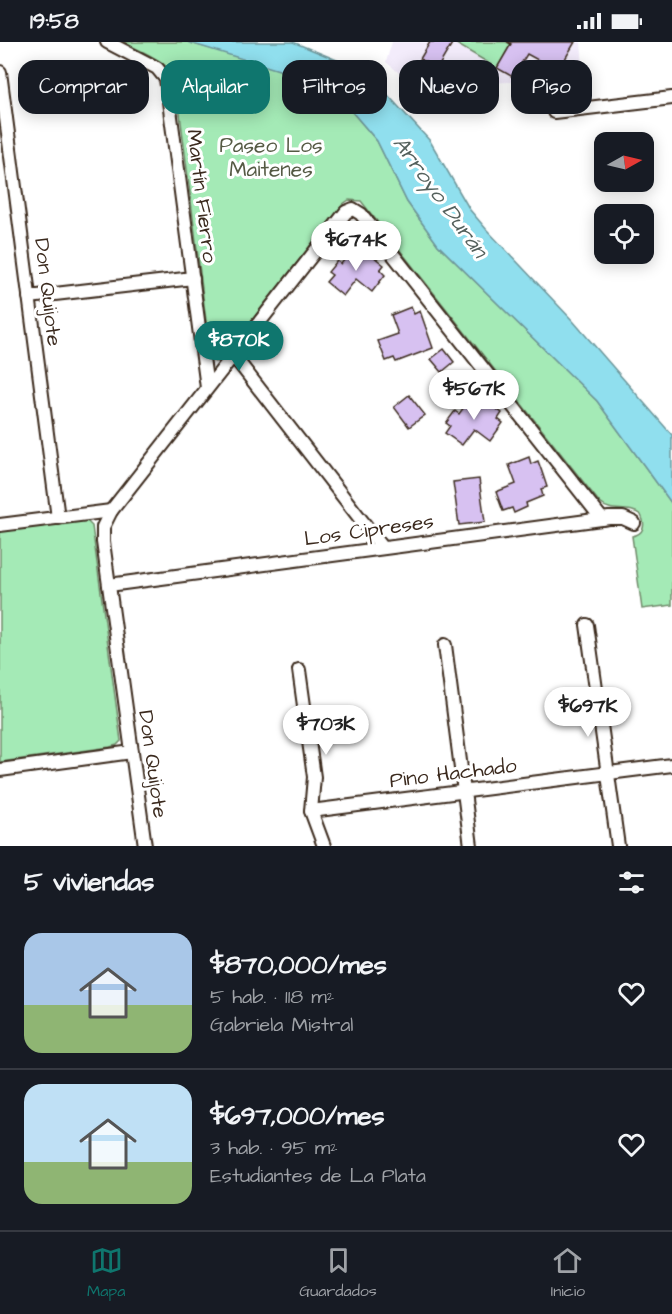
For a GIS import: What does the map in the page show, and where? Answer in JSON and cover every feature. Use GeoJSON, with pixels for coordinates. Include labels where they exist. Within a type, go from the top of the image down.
{"type":"FeatureCollection","features":[{"type":"Feature","properties":{"kind":"street","name":"Martín Fierro"},"geometry":{"type":"LineString","coordinates":[[107,42],[157,68],[166,79],[207,388]]}},
{"type":"Feature","properties":{"kind":"street","name":"Don Quijote"},"geometry":{"type":"LineString","coordinates":[[0,72],[58,518]]}},
{"type":"Feature","properties":{"kind":"street"},"geometry":{"type":"LineString","coordinates":[[592,108],[672,99]]}},
{"type":"Feature","properties":{"kind":"street"},"geometry":{"type":"LineString","coordinates":[[0,525],[111,511],[343,215],[353,209],[361,214],[602,519]]}},
{"type":"Feature","properties":{"kind":"street"},"geometry":{"type":"LineString","coordinates":[[29,297],[193,278]]}},
{"type":"Feature","properties":{"kind":"street"},"geometry":{"type":"LineString","coordinates":[[233,355],[383,548]]}},
{"type":"Feature","properties":{"kind":"street","name":"Don Quijote"},"geometry":{"type":"LineString","coordinates":[[111,511],[102,535],[145,846]]}},
{"type":"Feature","properties":{"kind":"street","name":"Los Cipreses"},"geometry":{"type":"LineString","coordinates":[[109,585],[602,519],[619,517],[634,523]]}},
{"type":"Feature","properties":{"kind":"street"},"geometry":{"type":"LineString","coordinates":[[587,625],[618,846]]}},
{"type":"Feature","properties":{"kind":"street"},"geometry":{"type":"LineString","coordinates":[[445,645],[471,846]]}},
{"type":"Feature","properties":{"kind":"street"},"geometry":{"type":"LineString","coordinates":[[299,670],[314,777],[311,811],[324,846]]}},
{"type":"Feature","properties":{"kind":"street"},"geometry":{"type":"LineString","coordinates":[[0,770],[132,752]]}},
{"type":"Feature","properties":{"kind":"street","name":"Pino Hachado"},"geometry":{"type":"LineString","coordinates":[[311,811],[672,765]]}},
{"type":"Feature","properties":{"kind":"shaded area"},"geometry":{"type":"Polygon","coordinates":[[[392,42],[581,42],[582,60],[511,60],[511,82],[499,83],[499,60],[399,60],[399,73],[387,60],[392,42]]]}},
{"type":"Feature","properties":{"kind":"green space","name":"Paseo Los Maitenes"},"geometry":{"type":"Polygon","coordinates":[[[123,42],[187,42],[251,60],[161,60],[161,62],[123,42]]]}},
{"type":"Feature","properties":{"kind":"green space"},"geometry":{"type":"Polygon","coordinates":[[[453,42],[512,42],[499,65],[499,60],[483,60],[453,42]]]}},
{"type":"Feature","properties":{"kind":"green space","name":"Paseo Los Maitenes"},"geometry":{"type":"Polygon","coordinates":[[[270,66],[282,71],[282,114],[354,114],[377,141],[407,202],[438,245],[597,401],[672,504],[672,605],[642,609],[632,536],[643,528],[641,515],[631,510],[610,508],[600,503],[361,201],[349,200],[343,204],[221,359],[215,362],[211,360],[180,114],[270,114],[270,66]]]}},
{"type":"Feature","properties":{"kind":"green space"},"geometry":{"type":"Polygon","coordinates":[[[86,520],[92,526],[121,741],[110,747],[0,762],[0,530],[86,520]]]}},
{"type":"Feature","properties":{"kind":"water"},"geometry":{"type":"Polygon","coordinates":[[[187,42],[293,42],[337,60],[282,60],[282,71],[270,67],[270,60],[246,60],[187,42]]]}},
{"type":"Feature","properties":{"kind":"water","name":"Arroyo Durán"},"geometry":{"type":"Polygon","coordinates":[[[387,94],[399,107],[399,114],[405,114],[430,141],[470,210],[573,321],[672,435],[672,504],[597,401],[438,245],[407,202],[377,141],[354,114],[387,114],[387,94]]]}},
{"type":"Feature","properties":{"kind":"building"},"geometry":{"type":"Polygon","coordinates":[[[430,42],[453,42],[442,60],[420,59],[430,42]]]}},
{"type":"Feature","properties":{"kind":"building"},"geometry":{"type":"Polygon","coordinates":[[[507,42],[575,42],[564,60],[538,60],[527,54],[523,60],[511,60],[511,76],[499,69],[499,65],[511,44],[507,42]]]}},
{"type":"Feature","properties":{"kind":"building"},"geometry":{"type":"Polygon","coordinates":[[[363,248],[384,265],[380,270],[385,275],[372,292],[356,279],[343,296],[326,282],[332,275],[328,272],[337,261],[341,264],[353,249],[358,254],[363,248]]]}},
{"type":"Feature","properties":{"kind":"building"},"geometry":{"type":"Polygon","coordinates":[[[411,307],[414,314],[420,311],[433,348],[396,362],[394,358],[386,361],[378,341],[398,334],[391,315],[411,307]]]}},
{"type":"Feature","properties":{"kind":"building"},"geometry":{"type":"Polygon","coordinates":[[[444,349],[454,362],[442,372],[431,359],[444,349]]]}},
{"type":"Feature","properties":{"kind":"building"},"geometry":{"type":"Polygon","coordinates":[[[474,393],[502,413],[498,419],[503,423],[490,441],[474,429],[462,445],[445,433],[450,426],[446,423],[455,411],[459,414],[474,393]]]}},
{"type":"Feature","properties":{"kind":"building"},"geometry":{"type":"Polygon","coordinates":[[[409,395],[425,415],[409,427],[394,407],[409,395]]]}},
{"type":"Feature","properties":{"kind":"building"},"geometry":{"type":"Polygon","coordinates":[[[529,457],[531,464],[538,461],[542,472],[547,487],[541,489],[543,496],[526,503],[527,507],[514,513],[512,508],[503,511],[496,492],[516,484],[509,465],[529,457]]]}},
{"type":"Feature","properties":{"kind":"building"},"geometry":{"type":"Polygon","coordinates":[[[479,479],[485,522],[459,525],[453,482],[479,479]]]}}]}
